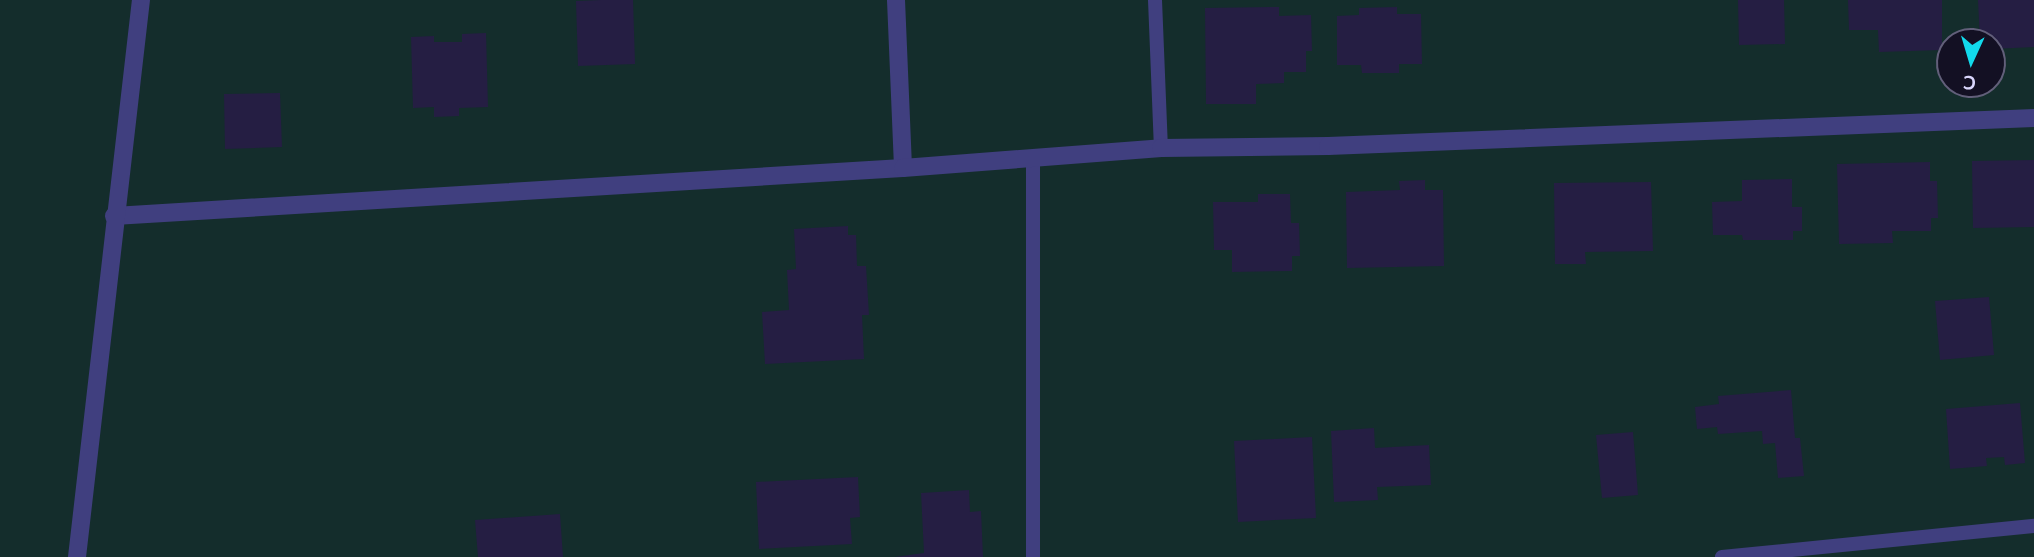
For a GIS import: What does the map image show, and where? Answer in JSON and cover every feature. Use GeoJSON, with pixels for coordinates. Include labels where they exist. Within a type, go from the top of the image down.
{"type":"FeatureCollection","features":[{"type":"Feature","properties":{"kind":"street"},"geometry":{"type":"LineString","coordinates":[[76,557],[141,0]]}},
{"type":"Feature","properties":{"kind":"street"},"geometry":{"type":"LineString","coordinates":[[896,0],[903,168]]}},
{"type":"Feature","properties":{"kind":"street"},"geometry":{"type":"LineString","coordinates":[[114,216],[903,168],[1161,148],[1328,146],[2034,118]]}},
{"type":"Feature","properties":{"kind":"lane"},"geometry":{"type":"LineString","coordinates":[[1155,0],[1161,148]]}},
{"type":"Feature","properties":{"kind":"lane"},"geometry":{"type":"LineString","coordinates":[[1033,158],[1033,557]]}},
{"type":"Feature","properties":{"kind":"lane"},"geometry":{"type":"LineString","coordinates":[[1722,557],[2034,526]]}},
{"type":"Feature","properties":{"kind":"green space"},"geometry":{"type":"Polygon","coordinates":[[[0,0],[2034,0],[2034,557],[0,557],[0,0]]]}},
{"type":"Feature","properties":{"kind":"building"},"geometry":{"type":"Polygon","coordinates":[[[633,0],[635,64],[578,66],[576,1],[633,0]]]}},
{"type":"Feature","properties":{"kind":"building"},"geometry":{"type":"Polygon","coordinates":[[[1738,0],[1784,0],[1785,44],[1739,45],[1738,0]]]}},
{"type":"Feature","properties":{"kind":"building"},"geometry":{"type":"Polygon","coordinates":[[[1848,0],[1942,0],[1942,28],[1936,28],[1936,50],[1879,52],[1878,30],[1849,30],[1848,0]]]}},
{"type":"Feature","properties":{"kind":"building"},"geometry":{"type":"Polygon","coordinates":[[[1978,0],[2034,0],[2034,47],[2006,48],[2006,28],[1979,28],[1978,0]]]}},
{"type":"Feature","properties":{"kind":"building"},"geometry":{"type":"Polygon","coordinates":[[[1279,7],[1279,16],[1311,15],[1312,51],[1306,51],[1306,72],[1284,72],[1284,83],[1256,84],[1256,104],[1206,104],[1205,8],[1279,7]]]}},
{"type":"Feature","properties":{"kind":"building"},"geometry":{"type":"Polygon","coordinates":[[[1397,7],[1397,14],[1421,14],[1422,64],[1399,64],[1399,73],[1362,73],[1361,65],[1337,65],[1337,16],[1359,15],[1359,8],[1397,7]]]}},
{"type":"Feature","properties":{"kind":"building"},"geometry":{"type":"Polygon","coordinates":[[[486,33],[488,107],[459,108],[459,116],[434,117],[434,107],[413,108],[411,37],[434,36],[434,42],[462,42],[462,34],[486,33]]]}},
{"type":"Feature","properties":{"kind":"building"},"geometry":{"type":"Polygon","coordinates":[[[280,93],[282,147],[225,149],[224,94],[280,93]]]}},
{"type":"Feature","properties":{"kind":"building"},"geometry":{"type":"Polygon","coordinates":[[[2034,160],[2034,227],[1973,228],[1972,161],[2034,160]]]}},
{"type":"Feature","properties":{"kind":"building"},"geometry":{"type":"Polygon","coordinates":[[[1930,162],[1930,181],[1937,181],[1938,218],[1931,218],[1931,231],[1892,231],[1893,243],[1839,244],[1837,164],[1930,162]]]}},
{"type":"Feature","properties":{"kind":"building"},"geometry":{"type":"Polygon","coordinates":[[[1792,179],[1792,207],[1802,207],[1802,231],[1793,231],[1793,240],[1743,240],[1742,235],[1713,235],[1712,202],[1742,201],[1742,180],[1792,179]]]}},
{"type":"Feature","properties":{"kind":"building"},"geometry":{"type":"Polygon","coordinates":[[[1425,180],[1425,190],[1443,190],[1444,266],[1347,268],[1346,192],[1400,190],[1399,181],[1425,180]]]}},
{"type":"Feature","properties":{"kind":"building"},"geometry":{"type":"Polygon","coordinates":[[[1651,182],[1653,251],[1585,252],[1586,264],[1555,264],[1554,183],[1651,182]]]}},
{"type":"Feature","properties":{"kind":"building"},"geometry":{"type":"Polygon","coordinates":[[[1258,194],[1290,194],[1291,223],[1299,223],[1300,256],[1292,256],[1292,271],[1232,272],[1232,250],[1214,250],[1213,202],[1258,202],[1258,194]]]}},
{"type":"Feature","properties":{"kind":"building"},"geometry":{"type":"Polygon","coordinates":[[[848,226],[848,235],[856,235],[857,266],[866,266],[869,315],[862,315],[864,359],[765,364],[762,312],[789,310],[787,270],[796,269],[794,229],[848,226]]]}},
{"type":"Feature","properties":{"kind":"building"},"geometry":{"type":"Polygon","coordinates":[[[1989,297],[1994,355],[1940,360],[1935,301],[1989,297]]]}},
{"type":"Feature","properties":{"kind":"building"},"geometry":{"type":"Polygon","coordinates":[[[1791,390],[1795,438],[1800,438],[1804,476],[1778,478],[1775,443],[1763,444],[1762,431],[1718,434],[1717,427],[1697,429],[1695,407],[1719,404],[1718,396],[1791,390]]]}},
{"type":"Feature","properties":{"kind":"building"},"geometry":{"type":"Polygon","coordinates":[[[2020,403],[2025,463],[2005,465],[2004,457],[1986,458],[1987,466],[1950,469],[1946,409],[2020,403]]]}},
{"type":"Feature","properties":{"kind":"building"},"geometry":{"type":"Polygon","coordinates":[[[1374,428],[1375,448],[1429,445],[1431,485],[1377,487],[1378,500],[1334,502],[1331,431],[1374,428]]]}},
{"type":"Feature","properties":{"kind":"building"},"geometry":{"type":"Polygon","coordinates":[[[1633,432],[1638,495],[1602,498],[1596,435],[1633,432]]]}},
{"type":"Feature","properties":{"kind":"building"},"geometry":{"type":"Polygon","coordinates":[[[1312,437],[1316,518],[1238,522],[1234,441],[1312,437]]]}},
{"type":"Feature","properties":{"kind":"building"},"geometry":{"type":"Polygon","coordinates":[[[858,477],[860,517],[850,518],[852,544],[759,549],[756,482],[858,477]]]}},
{"type":"Feature","properties":{"kind":"building"},"geometry":{"type":"Polygon","coordinates":[[[969,490],[970,512],[981,511],[983,557],[895,557],[924,553],[921,493],[969,490]]]}},
{"type":"Feature","properties":{"kind":"building"},"geometry":{"type":"Polygon","coordinates":[[[560,514],[563,557],[478,557],[475,520],[560,514]]]}}]}
